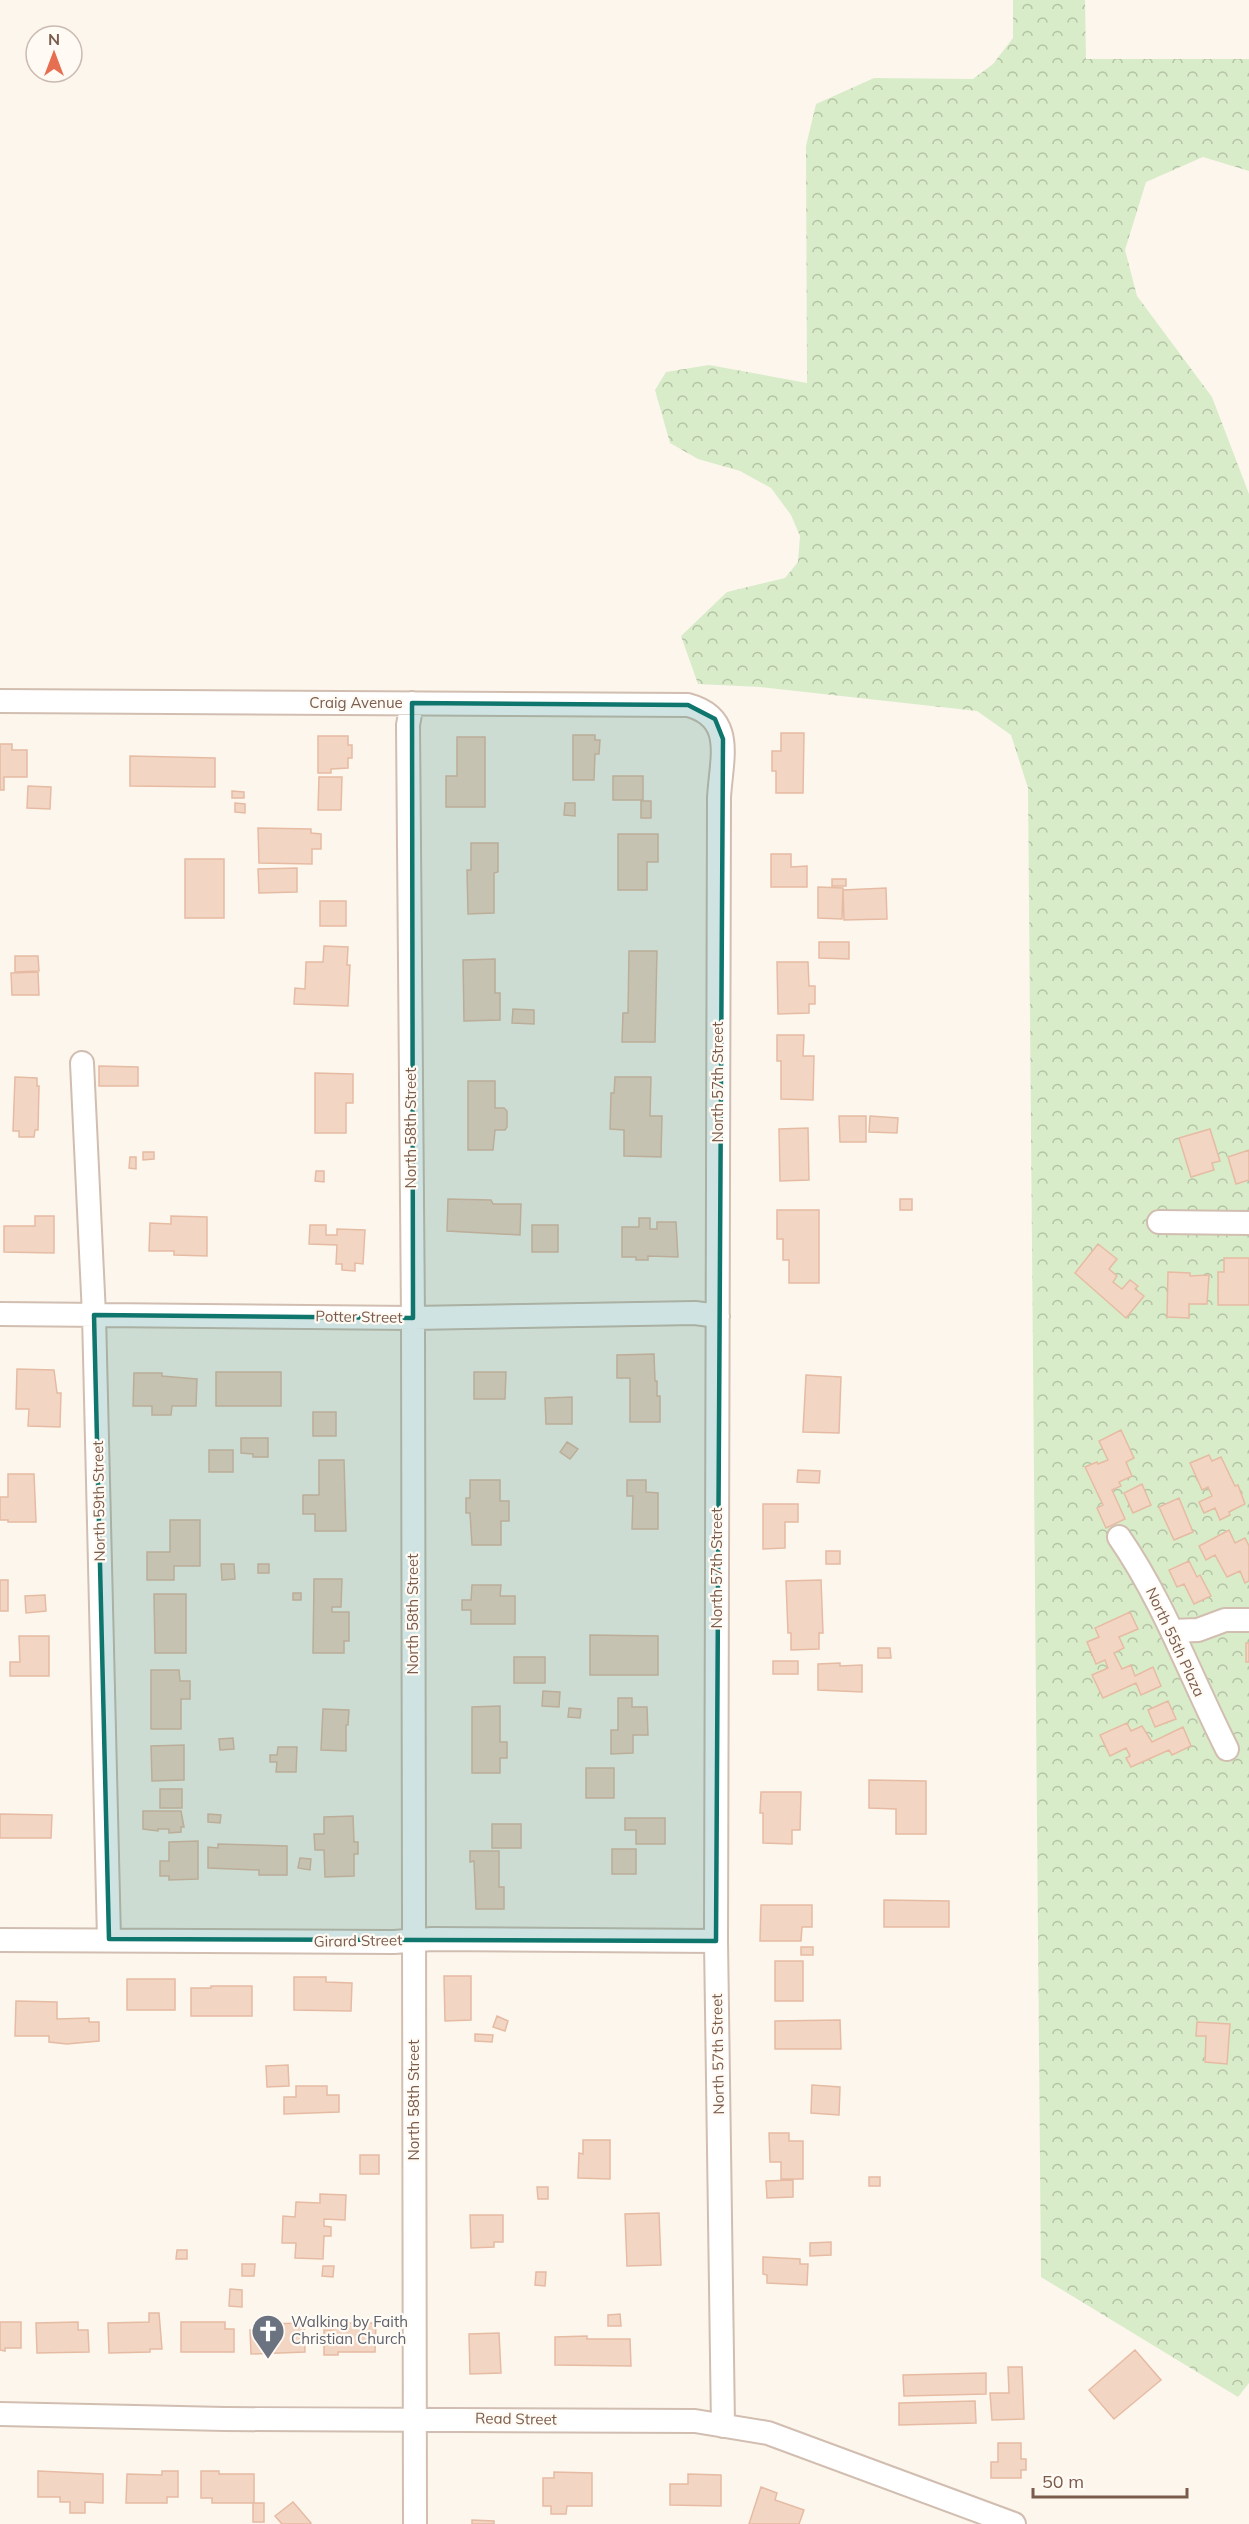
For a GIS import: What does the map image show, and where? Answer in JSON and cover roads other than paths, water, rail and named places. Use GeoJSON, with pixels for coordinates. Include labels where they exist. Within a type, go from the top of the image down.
{"type":"FeatureCollection","features":[{"type":"Feature","properties":{"kind":"street","name":"Craig Avenue"},"geometry":{"type":"LineString","coordinates":[[0,701],[688,705],[710,714]]}},
{"type":"Feature","properties":{"kind":"street","name":"North 58th Street"},"geometry":{"type":"LineString","coordinates":[[412,704],[408,737],[413,1318],[416,2524]]}},
{"type":"Feature","properties":{"kind":"street","name":"North 57th Street"},"geometry":{"type":"LineString","coordinates":[[710,714],[720,728],[723,739],[719,798],[716,1941],[723,2426]]}},
{"type":"Feature","properties":{"kind":"street","name":"North 59th Street"},"geometry":{"type":"LineString","coordinates":[[82,1063],[94,1315],[109,1940]]}},
{"type":"Feature","properties":{"kind":"street"},"geometry":{"type":"LineString","coordinates":[[1159,1222],[1249,1223]]}},
{"type":"Feature","properties":{"kind":"street","name":"Potter Street"},"geometry":{"type":"LineString","coordinates":[[0,1314],[413,1318],[695,1313],[718,1316]]}},
{"type":"Feature","properties":{"kind":"street","name":"North 55th Plaza"},"geometry":{"type":"LineString","coordinates":[[1119,1537],[1133,1556],[1172,1631],[1197,1689],[1227,1749]]}},
{"type":"Feature","properties":{"kind":"street"},"geometry":{"type":"LineString","coordinates":[[1172,1631],[1198,1630],[1225,1620],[1249,1620]]}},
{"type":"Feature","properties":{"kind":"street","name":"Girard Street"},"geometry":{"type":"LineString","coordinates":[[0,1940],[370,1942],[672,1939],[716,1941]]}},
{"type":"Feature","properties":{"kind":"street","name":"Read Street"},"geometry":{"type":"LineString","coordinates":[[0,2414],[414,2420],[695,2421],[768,2433],[1014,2524]]}},
{"type":"Feature","properties":{"kind":"place","name":"Walking by Faith Christian Church"},"geometry":{"type":"Point","coordinates":[268,2360]}}]}
